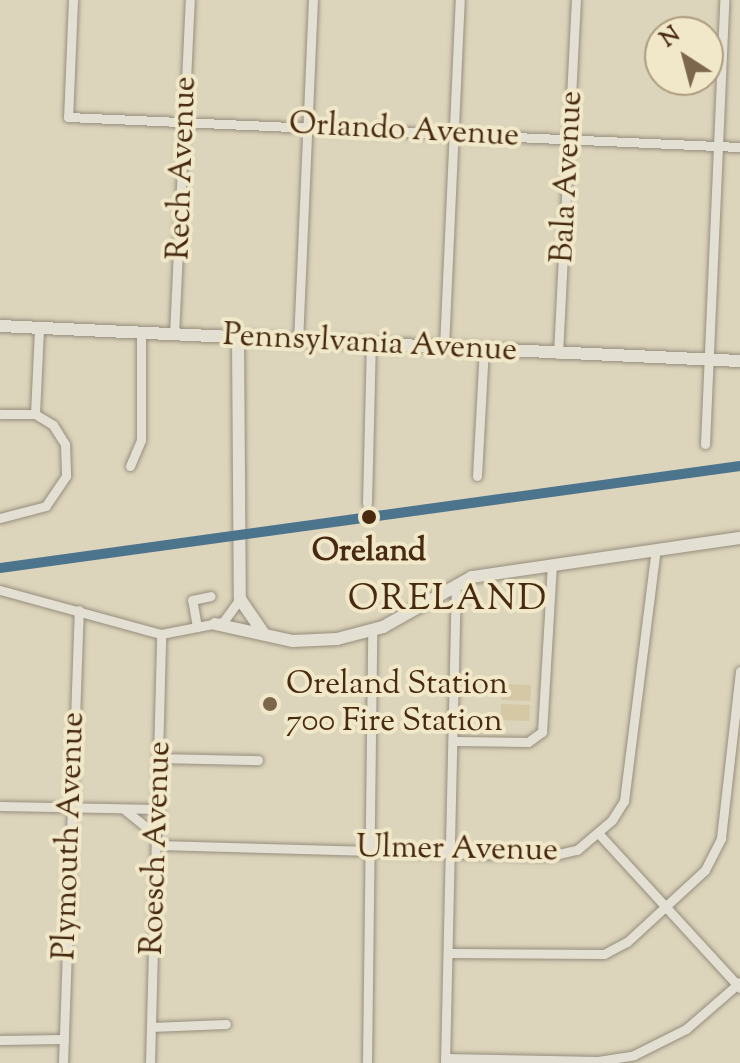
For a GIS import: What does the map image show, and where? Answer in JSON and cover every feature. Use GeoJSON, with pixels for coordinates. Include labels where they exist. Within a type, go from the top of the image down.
{"type":"FeatureCollection","features":[{"type":"Feature","properties":{"kind":"street","name":"Orlando Avenue"},"geometry":{"type":"LineString","coordinates":[[73,0],[68,117],[740,147]]}},
{"type":"Feature","properties":{"kind":"street","name":"Rech Avenue"},"geometry":{"type":"LineString","coordinates":[[174,335],[190,0]]}},
{"type":"Feature","properties":{"kind":"street"},"geometry":{"type":"LineString","coordinates":[[298,342],[313,0]]}},
{"type":"Feature","properties":{"kind":"street"},"geometry":{"type":"LineString","coordinates":[[444,347],[460,0]]}},
{"type":"Feature","properties":{"kind":"street","name":"Bala Avenue"},"geometry":{"type":"LineString","coordinates":[[558,354],[572,140],[576,0]]}},
{"type":"Feature","properties":{"kind":"street"},"geometry":{"type":"LineString","coordinates":[[705,444],[724,0]]}},
{"type":"Feature","properties":{"kind":"street","name":"Pennsylvania Avenue"},"geometry":{"type":"LineString","coordinates":[[0,326],[740,361]]}},
{"type":"Feature","properties":{"kind":"street"},"geometry":{"type":"LineString","coordinates":[[35,414],[39,328]]}},
{"type":"Feature","properties":{"kind":"street"},"geometry":{"type":"LineString","coordinates":[[130,466],[141,440],[141,333]]}},
{"type":"Feature","properties":{"kind":"street"},"geometry":{"type":"LineString","coordinates":[[0,590],[161,634],[215,624],[232,615],[240,599],[236,518],[238,338]]}},
{"type":"Feature","properties":{"kind":"street"},"geometry":{"type":"LineString","coordinates":[[367,503],[371,344]]}},
{"type":"Feature","properties":{"kind":"street"},"geometry":{"type":"LineString","coordinates":[[477,476],[484,348]]}},
{"type":"Feature","properties":{"kind":"street"},"geometry":{"type":"LineString","coordinates":[[0,414],[35,414],[63,437],[64,484],[40,509],[0,518]]}},
{"type":"Feature","properties":{"kind":"street"},"geometry":{"type":"LineString","coordinates":[[215,624],[319,641],[372,632],[456,584],[552,565],[740,538]]}},
{"type":"Feature","properties":{"kind":"street","name":"Ulmer Avenue"},"geometry":{"type":"LineString","coordinates":[[158,845],[558,855],[599,834],[619,812],[626,791],[656,549]]}},
{"type":"Feature","properties":{"kind":"street"},"geometry":{"type":"LineString","coordinates":[[456,741],[528,742],[542,732],[552,565]]}},
{"type":"Feature","properties":{"kind":"street"},"geometry":{"type":"LineString","coordinates":[[456,584],[456,741],[445,1060],[598,1061],[634,1055],[686,1029],[739,985],[599,834]]}},
{"type":"Feature","properties":{"kind":"street"},"geometry":{"type":"LineString","coordinates":[[197,627],[192,600],[211,596]]}},
{"type":"Feature","properties":{"kind":"street"},"geometry":{"type":"LineString","coordinates":[[240,599],[264,634]]}},
{"type":"Feature","properties":{"kind":"street","name":"Plymouth Avenue"},"geometry":{"type":"LineString","coordinates":[[63,1063],[69,808],[79,610]]}},
{"type":"Feature","properties":{"kind":"street"},"geometry":{"type":"LineString","coordinates":[[367,1063],[372,632]]}},
{"type":"Feature","properties":{"kind":"street","name":"Roesch Avenue"},"geometry":{"type":"LineString","coordinates":[[150,1063],[159,809],[161,634]]}},
{"type":"Feature","properties":{"kind":"street"},"geometry":{"type":"LineString","coordinates":[[449,953],[604,954],[627,942],[705,870],[718,848],[740,671]]}},
{"type":"Feature","properties":{"kind":"street"},"geometry":{"type":"LineString","coordinates":[[160,758],[258,760]]}},
{"type":"Feature","properties":{"kind":"street"},"geometry":{"type":"LineString","coordinates":[[0,806],[159,809]]}},
{"type":"Feature","properties":{"kind":"street"},"geometry":{"type":"LineString","coordinates":[[125,810],[151,831],[158,845]]}},
{"type":"Feature","properties":{"kind":"street"},"geometry":{"type":"LineString","coordinates":[[151,1027],[226,1024]]}},
{"type":"Feature","properties":{"kind":"street"},"geometry":{"type":"LineString","coordinates":[[0,1040],[64,1039]]}},
{"type":"Feature","properties":{"kind":"shaded area"},"geometry":{"type":"Polygon","coordinates":[[[502,684],[531,685],[530,701],[501,700],[502,684]]]}},
{"type":"Feature","properties":{"kind":"shaded area"},"geometry":{"type":"Polygon","coordinates":[[[501,704],[530,705],[529,721],[500,720],[501,704]]]}},
{"type":"Feature","properties":{"kind":"transit line"},"geometry":{"type":"LineString","coordinates":[[0,568],[740,466]]}},
{"type":"Feature","properties":{"kind":"place","name":"Oreland"},"geometry":{"type":"Point","coordinates":[369,517]}},
{"type":"Feature","properties":{"kind":"place","name":"Oreland Station 700 Fire Station"},"geometry":{"type":"Point","coordinates":[270,704]}},
{"type":"Feature","properties":{"kind":"district","name":"ORELAND"},"geometry":{"type":"Point","coordinates":[448,601]}}]}
